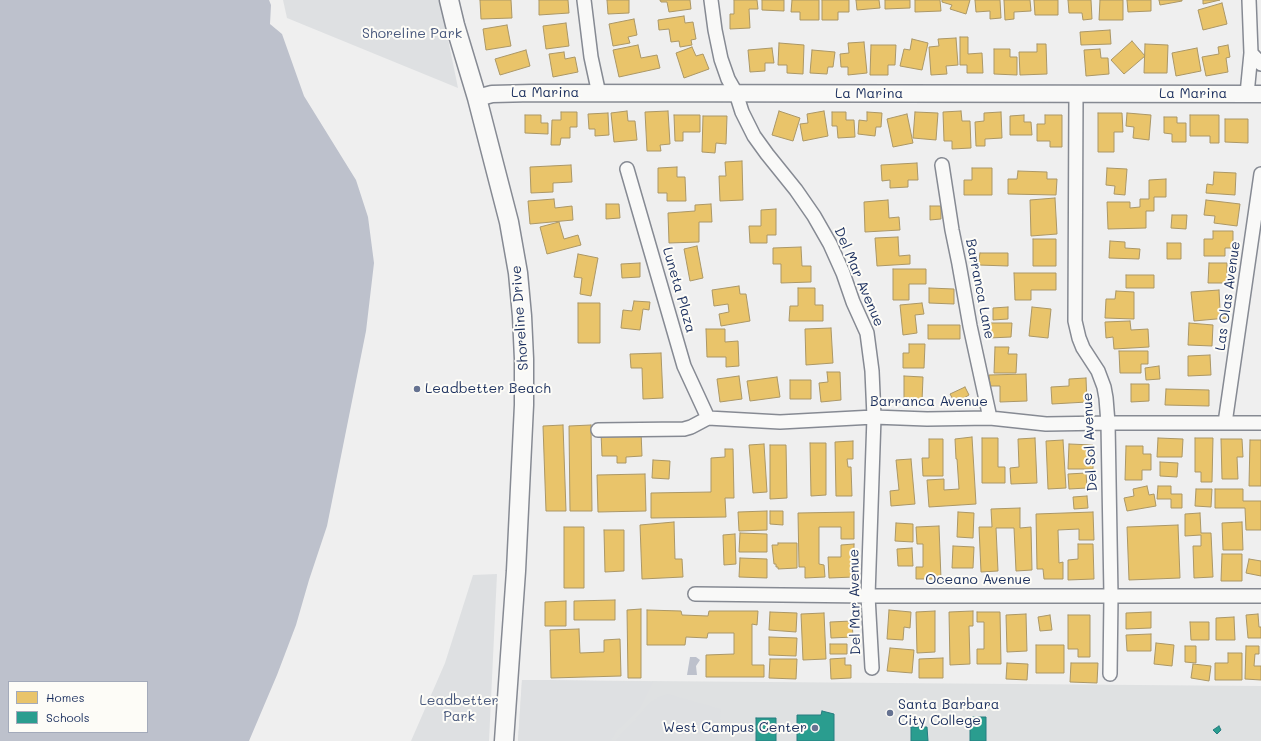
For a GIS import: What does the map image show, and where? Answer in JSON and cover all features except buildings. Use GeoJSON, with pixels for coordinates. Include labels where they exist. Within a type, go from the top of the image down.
{"type":"FeatureCollection","features":[{"type":"Feature","properties":{"kind":"main road","name":"Shoreline Drive"},"geometry":{"type":"LineString","coordinates":[[449,0],[477,98],[509,222],[517,266],[522,316],[524,405],[516,571],[504,741]]}},
{"type":"Feature","properties":{"kind":"street"},"geometry":{"type":"LineString","coordinates":[[584,0],[599,94]]}},
{"type":"Feature","properties":{"kind":"street","name":"Del Mar Avenue"},"geometry":{"type":"LineString","coordinates":[[711,0],[721,59],[728,79],[736,93],[742,112],[754,136],[796,190],[814,216],[830,244],[867,333],[872,371],[874,418],[868,596],[872,668]]}},
{"type":"Feature","properties":{"kind":"street"},"geometry":{"type":"LineString","coordinates":[[1249,0],[1254,94]]}},
{"type":"Feature","properties":{"kind":"street"},"geometry":{"type":"LineString","coordinates":[[1251,53],[1261,64]]}},
{"type":"Feature","properties":{"kind":"street","name":"La Marina"},"geometry":{"type":"LineString","coordinates":[[477,98],[492,94],[1254,94]]}},
{"type":"Feature","properties":{"kind":"street","name":"Del Sol Avenue"},"geometry":{"type":"LineString","coordinates":[[1076,94],[1075,321],[1083,348],[1098,371],[1104,387],[1106,398],[1108,422],[1111,596],[1110,674]]}},
{"type":"Feature","properties":{"kind":"street","name":"Barranca Lane"},"geometry":{"type":"LineString","coordinates":[[942,165],[952,230],[970,326],[990,418]]}},
{"type":"Feature","properties":{"kind":"street","name":"Luneta Plaza"},"geometry":{"type":"LineString","coordinates":[[627,169],[684,366],[708,418]]}},
{"type":"Feature","properties":{"kind":"street","name":"Las Olas Avenue"},"geometry":{"type":"LineString","coordinates":[[1225,423],[1261,174]]}},
{"type":"Feature","properties":{"kind":"street"},"geometry":{"type":"LineString","coordinates":[[598,430],[684,429],[708,418]]}},
{"type":"Feature","properties":{"kind":"street","name":"Barranca Avenue"},"geometry":{"type":"LineString","coordinates":[[708,418],[780,422],[874,418],[990,418],[1046,424],[1108,422],[1261,423]]}},
{"type":"Feature","properties":{"kind":"street","name":"Oceano Avenue"},"geometry":{"type":"LineString","coordinates":[[695,594],[868,596],[1261,596]]}},
{"type":"Feature","properties":{"kind":"shaded area"},"geometry":{"type":"Polygon","coordinates":[[[0,0],[269,0],[271,5],[270,24],[282,34],[304,96],[356,180],[368,217],[374,263],[366,331],[327,526],[296,625],[249,741],[0,741],[0,0]]]}},
{"type":"Feature","properties":{"kind":"shaded area"},"geometry":{"type":"Polygon","coordinates":[[[690,657],[696,657],[700,660],[696,666],[697,675],[687,675],[690,657]]]}},
{"type":"Feature","properties":{"kind":"shaded area","name":"Santa Barbara City College"},"geometry":{"type":"Polygon","coordinates":[[[522,680],[1261,686],[1261,741],[518,741],[522,680]]]}},
{"type":"Feature","properties":{"kind":"green space","name":"Shoreline Park"},"geometry":{"type":"Polygon","coordinates":[[[283,0],[440,0],[458,88],[287,18],[283,0]]]}},
{"type":"Feature","properties":{"kind":"green space","name":"Leadbetter Park"},"geometry":{"type":"Polygon","coordinates":[[[497,574],[489,741],[411,741],[445,663],[473,575],[497,574]]]}},
{"type":"Feature","properties":{"kind":"green space"},"geometry":{"type":"Polygon","coordinates":[[[522,680],[653,682],[640,708],[617,730],[610,741],[518,741],[522,680]]]}},
{"type":"Feature","properties":{"kind":"green space"},"geometry":{"type":"Polygon","coordinates":[[[668,694],[721,709],[718,741],[616,741],[651,702],[668,694]]]}},
{"type":"Feature","properties":{"kind":"place","name":"Leadbetter Beach"},"geometry":{"type":"Point","coordinates":[417,389]}},
{"type":"Feature","properties":{"kind":"place","name":"Santa Barbara City College"},"geometry":{"type":"Point","coordinates":[890,713]}},
{"type":"Feature","properties":{"kind":"place","name":"West Campus Center"},"geometry":{"type":"Point","coordinates":[815,728]}}]}
